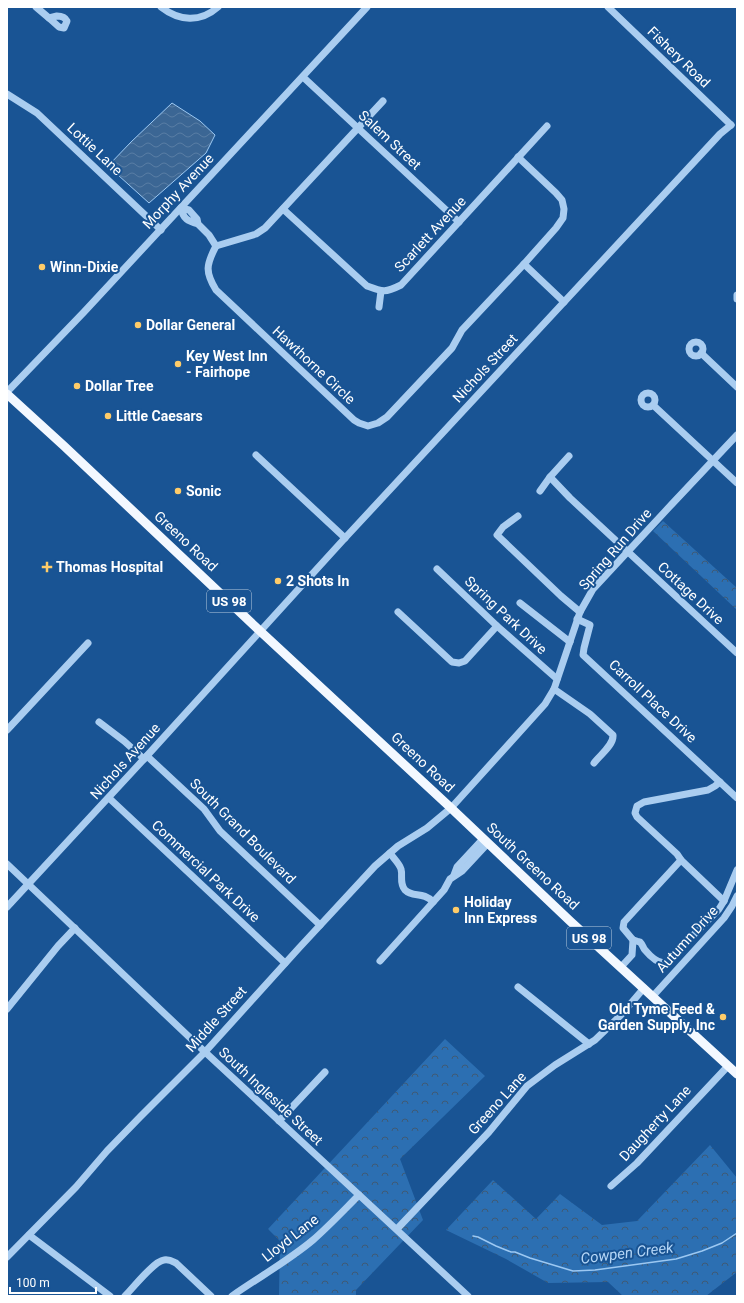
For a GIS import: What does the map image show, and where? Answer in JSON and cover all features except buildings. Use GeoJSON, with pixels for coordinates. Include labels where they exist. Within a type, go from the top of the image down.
{"type":"FeatureCollection","features":[{"type":"Feature","properties":{"kind":"main road","name":"Greeno Road"},"geometry":{"type":"LineString","coordinates":[[7,393],[451,808]]}},
{"type":"Feature","properties":{"kind":"main road","name":"South Greeno Road"},"geometry":{"type":"LineString","coordinates":[[451,808],[737,1074]]}},
{"type":"Feature","properties":{"kind":"street"},"geometry":{"type":"LineString","coordinates":[[36,7],[49,18]]}},
{"type":"Feature","properties":{"kind":"street"},"geometry":{"type":"LineString","coordinates":[[161,7],[173,15],[193,19],[210,14],[218,7]]}},
{"type":"Feature","properties":{"kind":"street","name":"Morphy Avenue"},"geometry":{"type":"LineString","coordinates":[[7,393],[161,230],[367,7]]}},
{"type":"Feature","properties":{"kind":"street","name":"Fishery Road"},"geometry":{"type":"LineString","coordinates":[[608,7],[734,126]]}},
{"type":"Feature","properties":{"kind":"street","name":"Salem Street"},"geometry":{"type":"LineString","coordinates":[[303,77],[458,222]]}},
{"type":"Feature","properties":{"kind":"street","name":"Lottie Lane"},"geometry":{"type":"LineString","coordinates":[[7,94],[37,113],[161,230]]}},
{"type":"Feature","properties":{"kind":"street"},"geometry":{"type":"LineString","coordinates":[[181,208],[189,210],[197,219],[198,224],[209,235],[216,246],[256,234],[265,228],[383,101]]}},
{"type":"Feature","properties":{"kind":"street","name":"Scarlett Avenue"},"geometry":{"type":"LineString","coordinates":[[381,291],[391,290],[401,285],[547,126]]}},
{"type":"Feature","properties":{"kind":"street","name":"Nichols Street"},"geometry":{"type":"LineString","coordinates":[[260,631],[720,134],[734,126]]}},
{"type":"Feature","properties":{"kind":"street","name":"Hawthorne Circle"},"geometry":{"type":"LineString","coordinates":[[216,246],[211,255],[208,267],[209,279],[216,290],[354,420],[368,426],[378,423],[387,417],[452,348],[462,330],[524,264],[563,218],[564,209],[562,200],[518,157]]}},
{"type":"Feature","properties":{"kind":"street"},"geometry":{"type":"LineString","coordinates":[[283,209],[367,286],[381,291],[379,307]]}},
{"type":"Feature","properties":{"kind":"street"},"geometry":{"type":"LineString","coordinates":[[524,264],[564,302]]}},
{"type":"Feature","properties":{"kind":"street"},"geometry":{"type":"LineString","coordinates":[[701,353],[737,387]]}},
{"type":"Feature","properties":{"kind":"street"},"geometry":{"type":"LineString","coordinates":[[653,405],[737,483]]}},
{"type":"Feature","properties":{"kind":"street","name":"Spring Run Drive"},"geometry":{"type":"LineString","coordinates":[[451,808],[545,704],[554,689],[577,619],[593,589],[737,435]]}},
{"type":"Feature","properties":{"kind":"street"},"geometry":{"type":"LineString","coordinates":[[256,455],[345,538]]}},
{"type":"Feature","properties":{"kind":"street"},"geometry":{"type":"LineString","coordinates":[[540,491],[550,477],[569,456]]}},
{"type":"Feature","properties":{"kind":"street","name":"Cottage Drive"},"geometry":{"type":"LineString","coordinates":[[550,477],[570,498],[737,653]]}},
{"type":"Feature","properties":{"kind":"street"},"geometry":{"type":"LineString","coordinates":[[518,516],[503,527],[497,535],[580,612]]}},
{"type":"Feature","properties":{"kind":"street","name":"Spring Park Drive"},"geometry":{"type":"LineString","coordinates":[[437,569],[497,626],[557,679]]}},
{"type":"Feature","properties":{"kind":"street"},"geometry":{"type":"LineString","coordinates":[[520,603],[570,642]]}},
{"type":"Feature","properties":{"kind":"street"},"geometry":{"type":"LineString","coordinates":[[398,612],[452,662],[459,663],[465,661],[497,626]]}},
{"type":"Feature","properties":{"kind":"street","name":"Carroll Place Drive"},"geometry":{"type":"LineString","coordinates":[[577,619],[590,625],[583,655],[737,798]]}},
{"type":"Feature","properties":{"kind":"street","name":"Nichols Avenue"},"geometry":{"type":"LineString","coordinates":[[7,907],[109,798],[260,631]]}},
{"type":"Feature","properties":{"kind":"street"},"geometry":{"type":"LineString","coordinates":[[7,730],[88,643]]}},
{"type":"Feature","properties":{"kind":"street"},"geometry":{"type":"LineString","coordinates":[[554,689],[590,714],[613,734],[613,739],[610,744],[594,762]]}},
{"type":"Feature","properties":{"kind":"street","name":"South Grand Boulevard"},"geometry":{"type":"LineString","coordinates":[[99,722],[145,758],[204,809],[220,831],[320,925]]}},
{"type":"Feature","properties":{"kind":"street"},"geometry":{"type":"LineString","coordinates":[[720,782],[708,790],[644,802],[637,806],[635,813],[637,817],[724,901]]}},
{"type":"Feature","properties":{"kind":"street","name":"Commercial Park Drive"},"geometry":{"type":"LineString","coordinates":[[109,798],[285,963]]}},
{"type":"Feature","properties":{"kind":"street","name":"Middle Street"},"geometry":{"type":"LineString","coordinates":[[7,1257],[76,1187],[140,1117],[205,1052],[375,866],[398,846],[424,831],[451,808]]}},
{"type":"Feature","properties":{"kind":"street"},"geometry":{"type":"LineString","coordinates":[[380,961],[444,890],[454,875],[457,867],[486,841]]}},
{"type":"Feature","properties":{"kind":"street"},"geometry":{"type":"LineString","coordinates":[[390,853],[400,866],[402,886],[406,891],[412,894],[426,896],[433,902]]}},
{"type":"Feature","properties":{"kind":"street"},"geometry":{"type":"LineString","coordinates":[[681,860],[624,922],[624,931],[633,940],[639,942],[646,951],[663,964],[667,962],[719,908],[724,901],[737,870]]}},
{"type":"Feature","properties":{"kind":"street","name":"South Ingleside Street"},"geometry":{"type":"LineString","coordinates":[[7,864],[278,1121],[468,1296]]}},
{"type":"Feature","properties":{"kind":"street","name":"Autumn Drive"},"geometry":{"type":"LineString","coordinates":[[653,996],[725,916],[737,896]]}},
{"type":"Feature","properties":{"kind":"street"},"geometry":{"type":"LineString","coordinates":[[7,1009],[58,946],[75,928]]}},
{"type":"Feature","properties":{"kind":"street"},"geometry":{"type":"LineString","coordinates":[[632,955],[633,940]]}},
{"type":"Feature","properties":{"kind":"street"},"geometry":{"type":"LineString","coordinates":[[621,967],[632,955],[646,951]]}},
{"type":"Feature","properties":{"kind":"street"},"geometry":{"type":"LineString","coordinates":[[518,987],[589,1044]]}},
{"type":"Feature","properties":{"kind":"street","name":"Greeno Lane"},"geometry":{"type":"LineString","coordinates":[[397,1229],[486,1136],[527,1086],[555,1065],[589,1044],[613,1024],[644,988]]}},
{"type":"Feature","properties":{"kind":"street","name":"Daugherty Lane"},"geometry":{"type":"LineString","coordinates":[[611,1186],[637,1163],[728,1066]]}},
{"type":"Feature","properties":{"kind":"street"},"geometry":{"type":"LineString","coordinates":[[278,1121],[325,1072]]}},
{"type":"Feature","properties":{"kind":"street","name":"Lloyd Lane"},"geometry":{"type":"LineString","coordinates":[[232,1296],[312,1240],[359,1195]]}},
{"type":"Feature","properties":{"kind":"street"},"geometry":{"type":"LineString","coordinates":[[29,1235],[110,1296]]}},
{"type":"Feature","properties":{"kind":"street"},"geometry":{"type":"LineString","coordinates":[[125,1296],[153,1266],[164,1260],[170,1260],[176,1263],[211,1296]]}},
{"type":"Feature","properties":{"kind":"green space"},"geometry":{"type":"Polygon","coordinates":[[[663,521],[737,588],[737,610],[653,531],[663,521]]]}},
{"type":"Feature","properties":{"kind":"green space"},"geometry":{"type":"Polygon","coordinates":[[[445,1039],[485,1076],[400,1159],[423,1220],[356,1290],[356,1296],[279,1296],[280,1241],[268,1229],[445,1039]]]}},
{"type":"Feature","properties":{"kind":"green space"},"geometry":{"type":"Polygon","coordinates":[[[710,1145],[737,1178],[737,1272],[706,1296],[623,1296],[608,1282],[548,1283],[506,1259],[446,1230],[493,1180],[536,1219],[560,1194],[602,1225],[637,1221],[710,1145]]]}},
{"type":"Feature","properties":{"kind":"water"},"geometry":{"type":"Polygon","coordinates":[[[172,103],[200,121],[215,135],[206,153],[149,203],[108,166],[172,103]]]}},
{"type":"Feature","properties":{"kind":"waterway","name":"Cowpen Creek"},"geometry":{"type":"LineString","coordinates":[[473,1236],[511,1252],[573,1271],[595,1270],[676,1259],[722,1243],[737,1233]]}},
{"type":"Feature","properties":{"kind":"place","name":"Winn-Dixie"},"geometry":{"type":"Point","coordinates":[42,267]}},
{"type":"Feature","properties":{"kind":"place","name":"Dollar General"},"geometry":{"type":"Point","coordinates":[138,325]}},
{"type":"Feature","properties":{"kind":"place","name":"Key West Inn - Fairhope"},"geometry":{"type":"Point","coordinates":[178,364]}},
{"type":"Feature","properties":{"kind":"place","name":"Dollar Tree"},"geometry":{"type":"Point","coordinates":[77,386]}},
{"type":"Feature","properties":{"kind":"place","name":"Little Caesars"},"geometry":{"type":"Point","coordinates":[108,416]}},
{"type":"Feature","properties":{"kind":"place","name":"Sonic"},"geometry":{"type":"Point","coordinates":[178,491]}},
{"type":"Feature","properties":{"kind":"place","name":"Thomas Hospital"},"geometry":{"type":"Point","coordinates":[47,567]}},
{"type":"Feature","properties":{"kind":"place","name":"2 Shots In"},"geometry":{"type":"Point","coordinates":[278,581]}},
{"type":"Feature","properties":{"kind":"place","name":"Holiday Inn Express"},"geometry":{"type":"Point","coordinates":[456,910]}},
{"type":"Feature","properties":{"kind":"place","name":"Old Tyme Feed & Garden Supply, Inc"},"geometry":{"type":"Point","coordinates":[723,1017]}}]}
